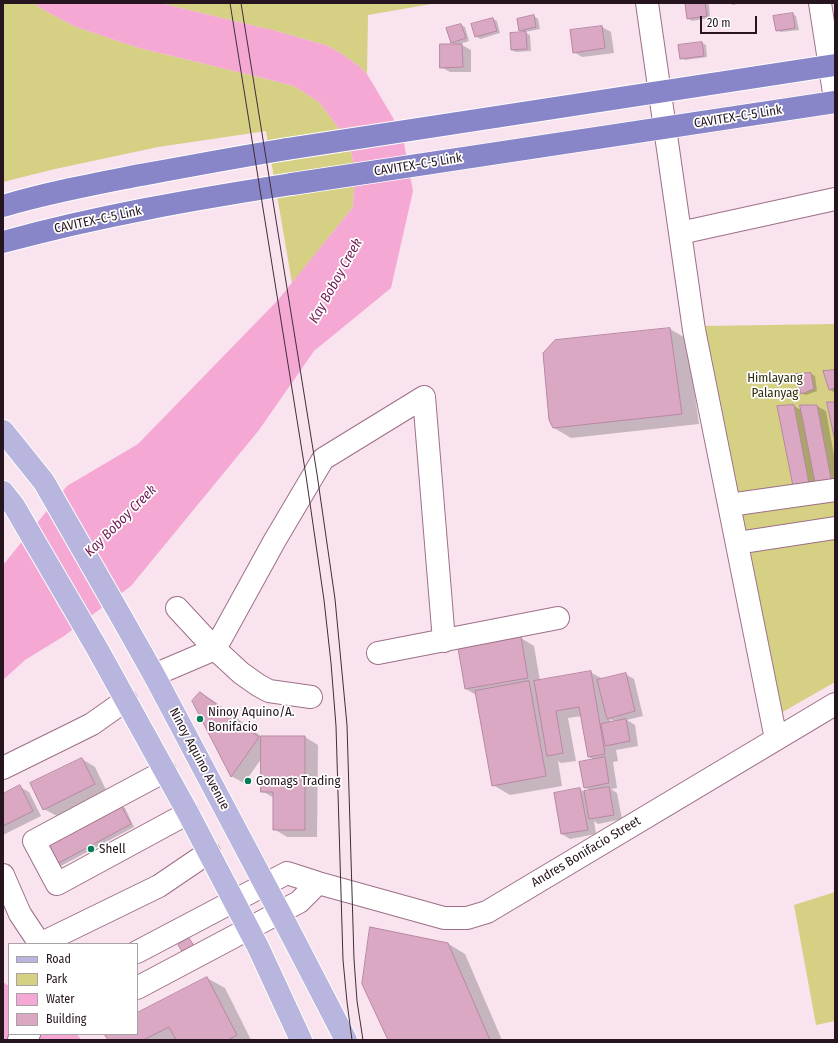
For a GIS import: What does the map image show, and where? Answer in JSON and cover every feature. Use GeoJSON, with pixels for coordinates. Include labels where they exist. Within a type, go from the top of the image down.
{"type":"FeatureCollection","features":[{"type":"Feature","properties":{"kind":"highway"},"geometry":{"type":"LineString","coordinates":[[3,206],[47,194],[104,182],[244,156],[835,65]]}},
{"type":"Feature","properties":{"kind":"highway","name":"CAVITEX–C-5 Link"},"geometry":{"type":"LineString","coordinates":[[3,242],[92,220],[235,193],[835,102]]}},
{"type":"Feature","properties":{"kind":"main road","name":"Ninoy Aquino Avenue"},"geometry":{"type":"LineString","coordinates":[[3,431],[44,482],[154,675],[346,1040]]}},
{"type":"Feature","properties":{"kind":"main road"},"geometry":{"type":"LineString","coordinates":[[8,499],[98,650],[188,813],[249,928],[301,1040]]}},
{"type":"Feature","properties":{"kind":"street"},"geometry":{"type":"LineString","coordinates":[[647,3],[694,330],[776,739]]}},
{"type":"Feature","properties":{"kind":"street"},"geometry":{"type":"LineString","coordinates":[[820,3],[835,99]]}},
{"type":"Feature","properties":{"kind":"street"},"geometry":{"type":"LineString","coordinates":[[680,233],[835,199]]}},
{"type":"Feature","properties":{"kind":"street"},"geometry":{"type":"LineString","coordinates":[[154,675],[215,649],[275,540],[323,459],[424,398],[444,641]]}},
{"type":"Feature","properties":{"kind":"street"},"geometry":{"type":"LineString","coordinates":[[729,505],[835,490]]}},
{"type":"Feature","properties":{"kind":"street"},"geometry":{"type":"LineString","coordinates":[[737,543],[835,528]]}},
{"type":"Feature","properties":{"kind":"street"},"geometry":{"type":"LineString","coordinates":[[177,608],[215,649],[241,673],[258,685],[269,691],[311,697]]}},
{"type":"Feature","properties":{"kind":"street"},"geometry":{"type":"LineString","coordinates":[[378,653],[558,618]]}},
{"type":"Feature","properties":{"kind":"street"},"geometry":{"type":"LineString","coordinates":[[3,768],[92,724],[126,700]]}},
{"type":"Feature","properties":{"kind":"street","name":"Andres Bonifacio Street"},"geometry":{"type":"LineString","coordinates":[[138,951],[287,872],[318,883],[444,918],[467,918],[487,912],[835,704]]}},
{"type":"Feature","properties":{"kind":"street"},"geometry":{"type":"LineString","coordinates":[[165,771],[34,841],[57,884],[188,813]]}},
{"type":"Feature","properties":{"kind":"street"},"geometry":{"type":"LineString","coordinates":[[42,943],[159,886],[209,852]]}},
{"type":"Feature","properties":{"kind":"street"},"geometry":{"type":"LineString","coordinates":[[3,875],[20,914],[39,943]]}},
{"type":"Feature","properties":{"kind":"street"},"geometry":{"type":"LineString","coordinates":[[138,987],[299,902],[318,883]]}},
{"type":"Feature","properties":{"kind":"green space"},"geometry":{"type":"Polygon","coordinates":[[[3,3],[33,3],[76,27],[139,48],[294,86],[320,103],[349,142],[355,170],[353,207],[292,283],[266,131],[158,147],[55,169],[3,182],[3,3]]]}},
{"type":"Feature","properties":{"kind":"green space"},"geometry":{"type":"Polygon","coordinates":[[[160,3],[437,3],[368,15],[367,74],[359,66],[328,46],[273,30],[160,3]]]}},
{"type":"Feature","properties":{"kind":"green space","name":"Himlayang Palanyag"},"geometry":{"type":"Polygon","coordinates":[[[835,324],[835,682],[781,713],[703,326],[835,324]]]}},
{"type":"Feature","properties":{"kind":"green space"},"geometry":{"type":"Polygon","coordinates":[[[835,892],[835,1021],[816,1025],[794,905],[835,892]]]}},
{"type":"Feature","properties":{"kind":"water","name":"Kay Boboy Creek"},"geometry":{"type":"Polygon","coordinates":[[[33,3],[160,3],[273,30],[328,46],[359,66],[367,74],[402,133],[413,191],[391,288],[314,351],[259,430],[131,586],[64,636],[25,660],[3,680],[3,565],[67,486],[138,444],[278,300],[353,207],[355,170],[349,142],[320,103],[294,86],[139,48],[76,27],[33,3]]]}},
{"type":"Feature","properties":{"kind":"water"},"geometry":{"type":"Polygon","coordinates":[[[3,982],[8,985],[8,1035],[78,1035],[81,1040],[3,1040],[3,982]]]}},
{"type":"Feature","properties":{"kind":"building"},"geometry":{"type":"Polygon","coordinates":[[[705,3],[707,16],[687,19],[685,4],[705,3]]]}},
{"type":"Feature","properties":{"kind":"building"},"geometry":{"type":"Polygon","coordinates":[[[793,13],[795,28],[776,31],[773,16],[793,13]]]}},
{"type":"Feature","properties":{"kind":"building"},"geometry":{"type":"Polygon","coordinates":[[[534,15],[536,27],[519,31],[517,19],[534,15]]]}},
{"type":"Feature","properties":{"kind":"building"},"geometry":{"type":"Polygon","coordinates":[[[493,18],[497,31],[475,37],[471,24],[493,18]]]}},
{"type":"Feature","properties":{"kind":"building"},"geometry":{"type":"Polygon","coordinates":[[[461,24],[466,38],[451,43],[446,28],[461,24]]]}},
{"type":"Feature","properties":{"kind":"building"},"geometry":{"type":"Polygon","coordinates":[[[602,26],[605,48],[573,53],[570,30],[602,26]]]}},
{"type":"Feature","properties":{"kind":"building"},"geometry":{"type":"Polygon","coordinates":[[[526,32],[527,49],[511,50],[510,33],[526,32]]]}},
{"type":"Feature","properties":{"kind":"building"},"geometry":{"type":"Polygon","coordinates":[[[702,42],[704,56],[680,59],[678,45],[702,42]]]}},
{"type":"Feature","properties":{"kind":"building"},"geometry":{"type":"Polygon","coordinates":[[[440,44],[462,44],[463,67],[440,68],[440,44]]]}},
{"type":"Feature","properties":{"kind":"building"},"geometry":{"type":"Polygon","coordinates":[[[670,328],[682,414],[553,428],[549,420],[543,353],[555,340],[670,328]]]}},
{"type":"Feature","properties":{"kind":"building"},"geometry":{"type":"Polygon","coordinates":[[[835,370],[835,388],[829,390],[823,371],[835,370]]]}},
{"type":"Feature","properties":{"kind":"building"},"geometry":{"type":"Polygon","coordinates":[[[811,373],[814,389],[801,394],[795,374],[811,373]]]}},
{"type":"Feature","properties":{"kind":"building"},"geometry":{"type":"Polygon","coordinates":[[[827,402],[835,402],[835,441],[827,402]]]}},
{"type":"Feature","properties":{"kind":"building"},"geometry":{"type":"Polygon","coordinates":[[[794,405],[810,489],[794,491],[777,406],[794,405]]]}},
{"type":"Feature","properties":{"kind":"building"},"geometry":{"type":"Polygon","coordinates":[[[800,405],[817,405],[833,489],[817,491],[800,405]]]}},
{"type":"Feature","properties":{"kind":"building"},"geometry":{"type":"Polygon","coordinates":[[[521,637],[528,678],[465,689],[458,648],[521,637]]]}},
{"type":"Feature","properties":{"kind":"building"},"geometry":{"type":"Polygon","coordinates":[[[591,671],[605,754],[588,757],[579,707],[556,711],[563,753],[547,756],[534,681],[591,671]]]}},
{"type":"Feature","properties":{"kind":"building"},"geometry":{"type":"Polygon","coordinates":[[[626,673],[635,711],[607,719],[597,680],[626,673]]]}},
{"type":"Feature","properties":{"kind":"building"},"geometry":{"type":"Polygon","coordinates":[[[529,681],[546,776],[492,786],[475,691],[529,681]]]}},
{"type":"Feature","properties":{"kind":"building"},"geometry":{"type":"Polygon","coordinates":[[[200,692],[259,737],[231,777],[192,701],[200,692]]]}},
{"type":"Feature","properties":{"kind":"building"},"geometry":{"type":"Polygon","coordinates":[[[626,719],[630,741],[605,746],[601,724],[626,719]]]}},
{"type":"Feature","properties":{"kind":"building"},"geometry":{"type":"Polygon","coordinates":[[[261,736],[305,736],[305,830],[273,830],[273,792],[261,792],[261,736]]]}},
{"type":"Feature","properties":{"kind":"building"},"geometry":{"type":"Polygon","coordinates":[[[605,757],[609,783],[584,788],[579,762],[605,757]]]}},
{"type":"Feature","properties":{"kind":"building"},"geometry":{"type":"Polygon","coordinates":[[[82,758],[95,784],[43,810],[30,783],[82,758]]]}},
{"type":"Feature","properties":{"kind":"building"},"geometry":{"type":"Polygon","coordinates":[[[20,785],[33,811],[3,826],[3,794],[20,785]]]}},
{"type":"Feature","properties":{"kind":"building"},"geometry":{"type":"Polygon","coordinates":[[[609,787],[614,815],[589,819],[584,791],[609,787]]]}},
{"type":"Feature","properties":{"kind":"building"},"geometry":{"type":"Polygon","coordinates":[[[580,788],[588,830],[561,834],[554,793],[580,788]]]}},
{"type":"Feature","properties":{"kind":"building"},"geometry":{"type":"Polygon","coordinates":[[[121,805],[131,824],[55,865],[45,846],[121,805]]]}},
{"type":"Feature","properties":{"kind":"building"},"geometry":{"type":"Polygon","coordinates":[[[370,927],[448,943],[490,1040],[388,1040],[362,984],[370,927]]]}},
{"type":"Feature","properties":{"kind":"building"},"geometry":{"type":"Polygon","coordinates":[[[189,938],[194,946],[183,953],[178,945],[189,938]]]}},
{"type":"Feature","properties":{"kind":"building"},"geometry":{"type":"Polygon","coordinates":[[[207,977],[237,1035],[228,1040],[176,1040],[169,1027],[143,1040],[108,1040],[105,1035],[138,1035],[138,1012],[207,977]]]}},
{"type":"Feature","properties":{"kind":"tram line"},"geometry":{"type":"LineString","coordinates":[[230,3],[306,476],[324,600],[336,726],[343,960],[352,1040]]}},
{"type":"Feature","properties":{"kind":"tram line"},"geometry":{"type":"LineString","coordinates":[[241,3],[317,474],[335,599],[347,725],[354,959],[357,1001],[363,1040]]}},
{"type":"Feature","properties":{"kind":"place","name":"Ninoy Aquino/A. Bonifacio"},"geometry":{"type":"Point","coordinates":[200,719]}},
{"type":"Feature","properties":{"kind":"place","name":"Gomags Trading"},"geometry":{"type":"Point","coordinates":[248,781]}},
{"type":"Feature","properties":{"kind":"place","name":"Shell"},"geometry":{"type":"Point","coordinates":[91,849]}}]}
